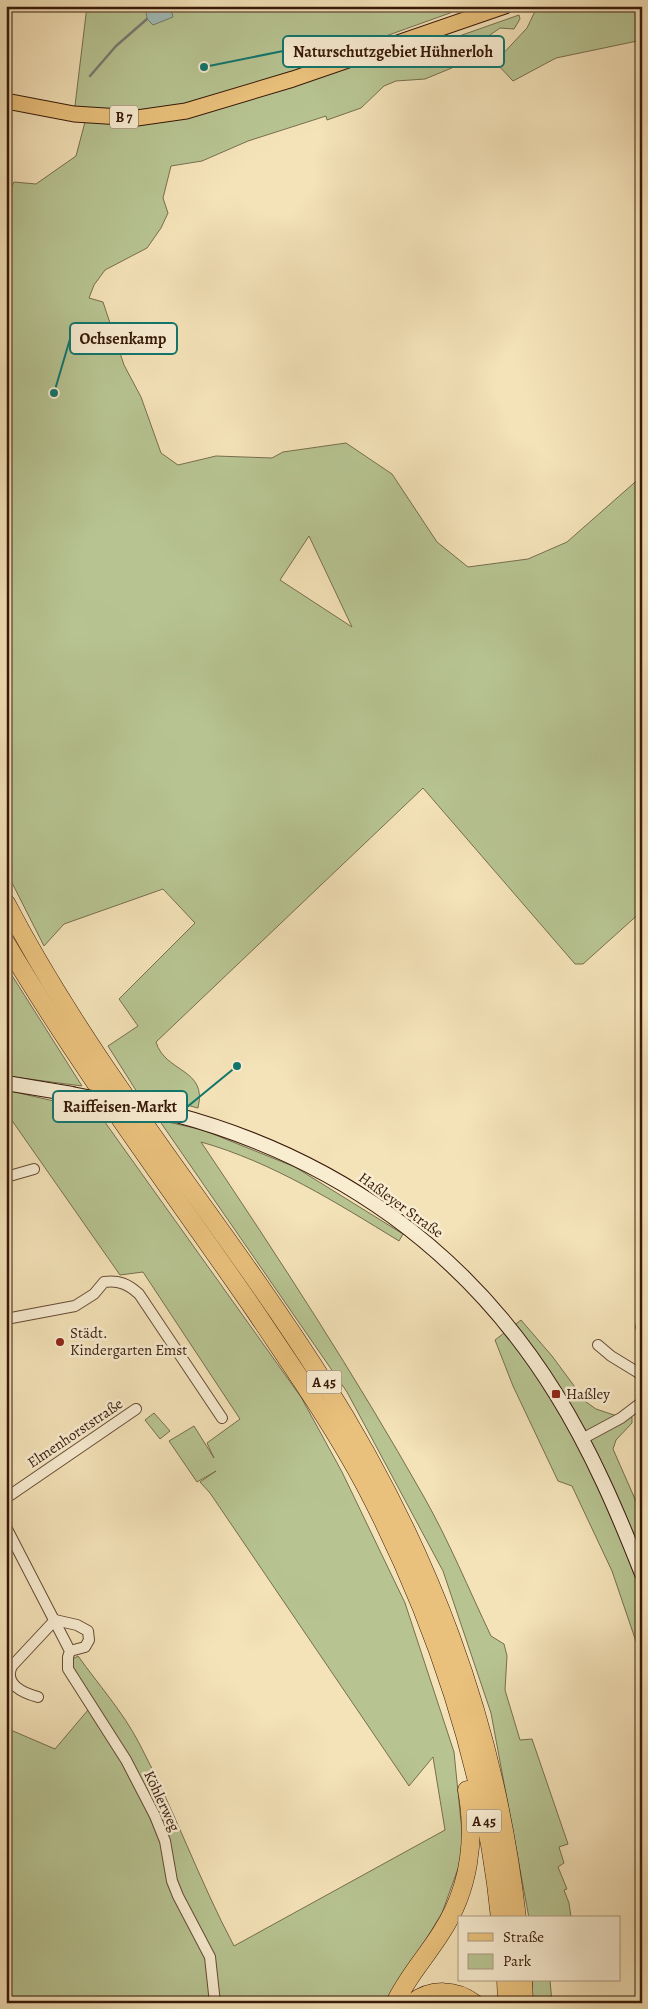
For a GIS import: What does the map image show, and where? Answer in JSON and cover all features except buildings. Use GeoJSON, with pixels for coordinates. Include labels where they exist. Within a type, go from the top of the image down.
{"type":"FeatureCollection","features":[{"type":"Feature","properties":{"kind":"highway","name":"A 45"},"geometry":{"type":"LineString","coordinates":[[6,902],[63,1004],[322,1379],[387,1488],[437,1597],[481,1729],[499,1803],[517,1916]]}},
{"type":"Feature","properties":{"kind":"highway","name":"A 45"},"geometry":{"type":"LineString","coordinates":[[6,943],[44,1007],[308,1389],[364,1483],[420,1605],[442,1664],[466,1740],[483,1813],[500,1916]]}},
{"type":"Feature","properties":{"kind":"highway"},"geometry":{"type":"LineString","coordinates":[[395,2003],[411,1974],[450,1919],[463,1887],[470,1849],[471,1830],[463,1764],[466,1740]]}},
{"type":"Feature","properties":{"kind":"highway"},"geometry":{"type":"LineString","coordinates":[[506,1982],[507,2003]]}},
{"type":"Feature","properties":{"kind":"highway"},"geometry":{"type":"LineString","coordinates":[[523,1982],[524,2003]]}},
{"type":"Feature","properties":{"kind":"highway"},"geometry":{"type":"LineString","coordinates":[[412,2003],[427,1995],[440,1992],[466,1997],[474,2003]]}},
{"type":"Feature","properties":{"kind":"main road","name":"B 7"},"geometry":{"type":"LineString","coordinates":[[6,102],[74,114],[137,118],[186,111],[293,79],[505,6]]}},
{"type":"Feature","properties":{"kind":"main road","name":"Haßleyer Straße"},"geometry":{"type":"LineString","coordinates":[[6,1083],[172,1114],[239,1134],[290,1154],[346,1184],[409,1227],[455,1269],[514,1335],[556,1394],[582,1439],[642,1574]]}},
{"type":"Feature","properties":{"kind":"street"},"geometry":{"type":"LineString","coordinates":[[6,1176],[34,1169]]}},
{"type":"Feature","properties":{"kind":"street"},"geometry":{"type":"LineString","coordinates":[[6,1319],[75,1306],[94,1294],[104,1282],[114,1281],[128,1285],[139,1294],[222,1418]]}},
{"type":"Feature","properties":{"kind":"street"},"geometry":{"type":"LineString","coordinates":[[598,1345],[611,1356],[642,1375]]}},
{"type":"Feature","properties":{"kind":"street"},"geometry":{"type":"LineString","coordinates":[[582,1439],[621,1418],[642,1402]]}},
{"type":"Feature","properties":{"kind":"street","name":"Elmenhorststraße"},"geometry":{"type":"LineString","coordinates":[[6,1498],[136,1409]]}},
{"type":"Feature","properties":{"kind":"street","name":"Köhlerweg"},"geometry":{"type":"LineString","coordinates":[[6,1528],[70,1651],[68,1669],[126,1760],[165,1840],[172,1881],[210,1957],[215,2003]]}},
{"type":"Feature","properties":{"kind":"street"},"geometry":{"type":"LineString","coordinates":[[38,1697],[25,1693],[10,1681],[8,1674],[12,1666],[55,1620],[77,1625],[88,1631],[89,1640],[85,1647],[70,1651]]}},
{"type":"Feature","properties":{"kind":"green space"},"geometry":{"type":"Polygon","coordinates":[[[87,6],[464,6],[450,13],[361,45],[365,63],[445,41],[519,15],[520,19],[514,29],[500,28],[480,42],[483,47],[459,65],[425,79],[396,81],[384,86],[361,108],[327,120],[326,116],[248,141],[202,161],[171,166],[163,198],[168,213],[161,228],[147,248],[105,270],[94,285],[89,298],[103,302],[124,365],[141,397],[161,453],[178,465],[216,456],[272,458],[283,452],[346,443],[392,474],[437,542],[468,567],[528,559],[567,542],[642,476],[642,911],[583,964],[575,964],[423,788],[156,1042],[168,1060],[197,1085],[199,1095],[198,1108],[137,1092],[108,1046],[138,1026],[119,999],[195,923],[163,889],[64,924],[44,946],[6,871],[6,198],[14,182],[36,184],[76,156],[85,122],[74,114],[87,6]],[[309,536],[280,580],[352,627],[309,536]]]}},
{"type":"Feature","properties":{"kind":"green space"},"geometry":{"type":"Polygon","coordinates":[[[642,6],[642,40],[556,58],[513,81],[498,65],[499,58],[527,28],[537,7],[642,6]]]}},
{"type":"Feature","properties":{"kind":"green space"},"geometry":{"type":"Polygon","coordinates":[[[6,966],[82,1086],[6,1076],[6,966]]]}},
{"type":"Feature","properties":{"kind":"green space"},"geometry":{"type":"Polygon","coordinates":[[[6,1090],[97,1111],[301,1397],[342,1472],[405,1603],[454,1752],[464,1852],[442,1913],[387,2003],[219,2003],[214,1973],[176,1881],[169,1842],[73,1673],[71,1660],[78,1656],[133,1732],[164,1793],[209,1896],[234,1946],[445,1830],[433,1757],[409,1786],[210,1493],[200,1482],[216,1471],[197,1482],[169,1441],[194,1426],[214,1458],[207,1443],[240,1419],[143,1272],[120,1275],[6,1112],[6,1090]]]}},
{"type":"Feature","properties":{"kind":"green space"},"geometry":{"type":"Polygon","coordinates":[[[159,1120],[203,1130],[295,1167],[403,1234],[399,1241],[328,1198],[279,1172],[227,1150],[201,1142],[288,1273],[371,1406],[433,1514],[491,1636],[504,1644],[507,1656],[505,1690],[520,1740],[532,1739],[568,1844],[559,1847],[564,1863],[558,1867],[567,1889],[564,1890],[569,1903],[571,1916],[529,1916],[491,1713],[443,1571],[347,1392],[159,1120]]]}},
{"type":"Feature","properties":{"kind":"green space"},"geometry":{"type":"Polygon","coordinates":[[[521,1320],[552,1356],[586,1402],[596,1409],[614,1415],[632,1417],[632,1423],[616,1440],[613,1449],[642,1515],[642,1659],[612,1571],[572,1486],[558,1481],[513,1386],[495,1340],[521,1320]]]}},
{"type":"Feature","properties":{"kind":"green space"},"geometry":{"type":"Polygon","coordinates":[[[154,1413],[170,1431],[160,1439],[145,1420],[154,1413]]]}},
{"type":"Feature","properties":{"kind":"green space"},"geometry":{"type":"Polygon","coordinates":[[[88,1710],[116,1752],[150,1818],[208,1961],[212,2003],[6,2003],[6,1728],[55,1749],[88,1710]]]}},
{"type":"Feature","properties":{"kind":"green space"},"geometry":{"type":"Polygon","coordinates":[[[532,1982],[550,1982],[552,2003],[533,2003],[532,1982]]]}},
{"type":"Feature","properties":{"kind":"water"},"geometry":{"type":"Polygon","coordinates":[[[152,6],[170,6],[173,17],[153,25],[147,19],[146,11],[152,6]]]}},
{"type":"Feature","properties":{"kind":"waterway"},"geometry":{"type":"LineString","coordinates":[[90,76],[116,46],[147,19]]}},
{"type":"Feature","properties":{"kind":"place","name":"Naturschutzgebiet Hühnerloh"},"geometry":{"type":"Point","coordinates":[204,67]}},
{"type":"Feature","properties":{"kind":"place","name":"Ochsenkamp"},"geometry":{"type":"Point","coordinates":[54,393]}},
{"type":"Feature","properties":{"kind":"place","name":"Raiffeisen-Markt"},"geometry":{"type":"Point","coordinates":[237,1066]}},
{"type":"Feature","properties":{"kind":"place","name":"Städt. Kindergarten Emst"},"geometry":{"type":"Point","coordinates":[60,1342]}},
{"type":"Feature","properties":{"kind":"place","name":"Haßley"},"geometry":{"type":"Point","coordinates":[556,1394]}}]}
